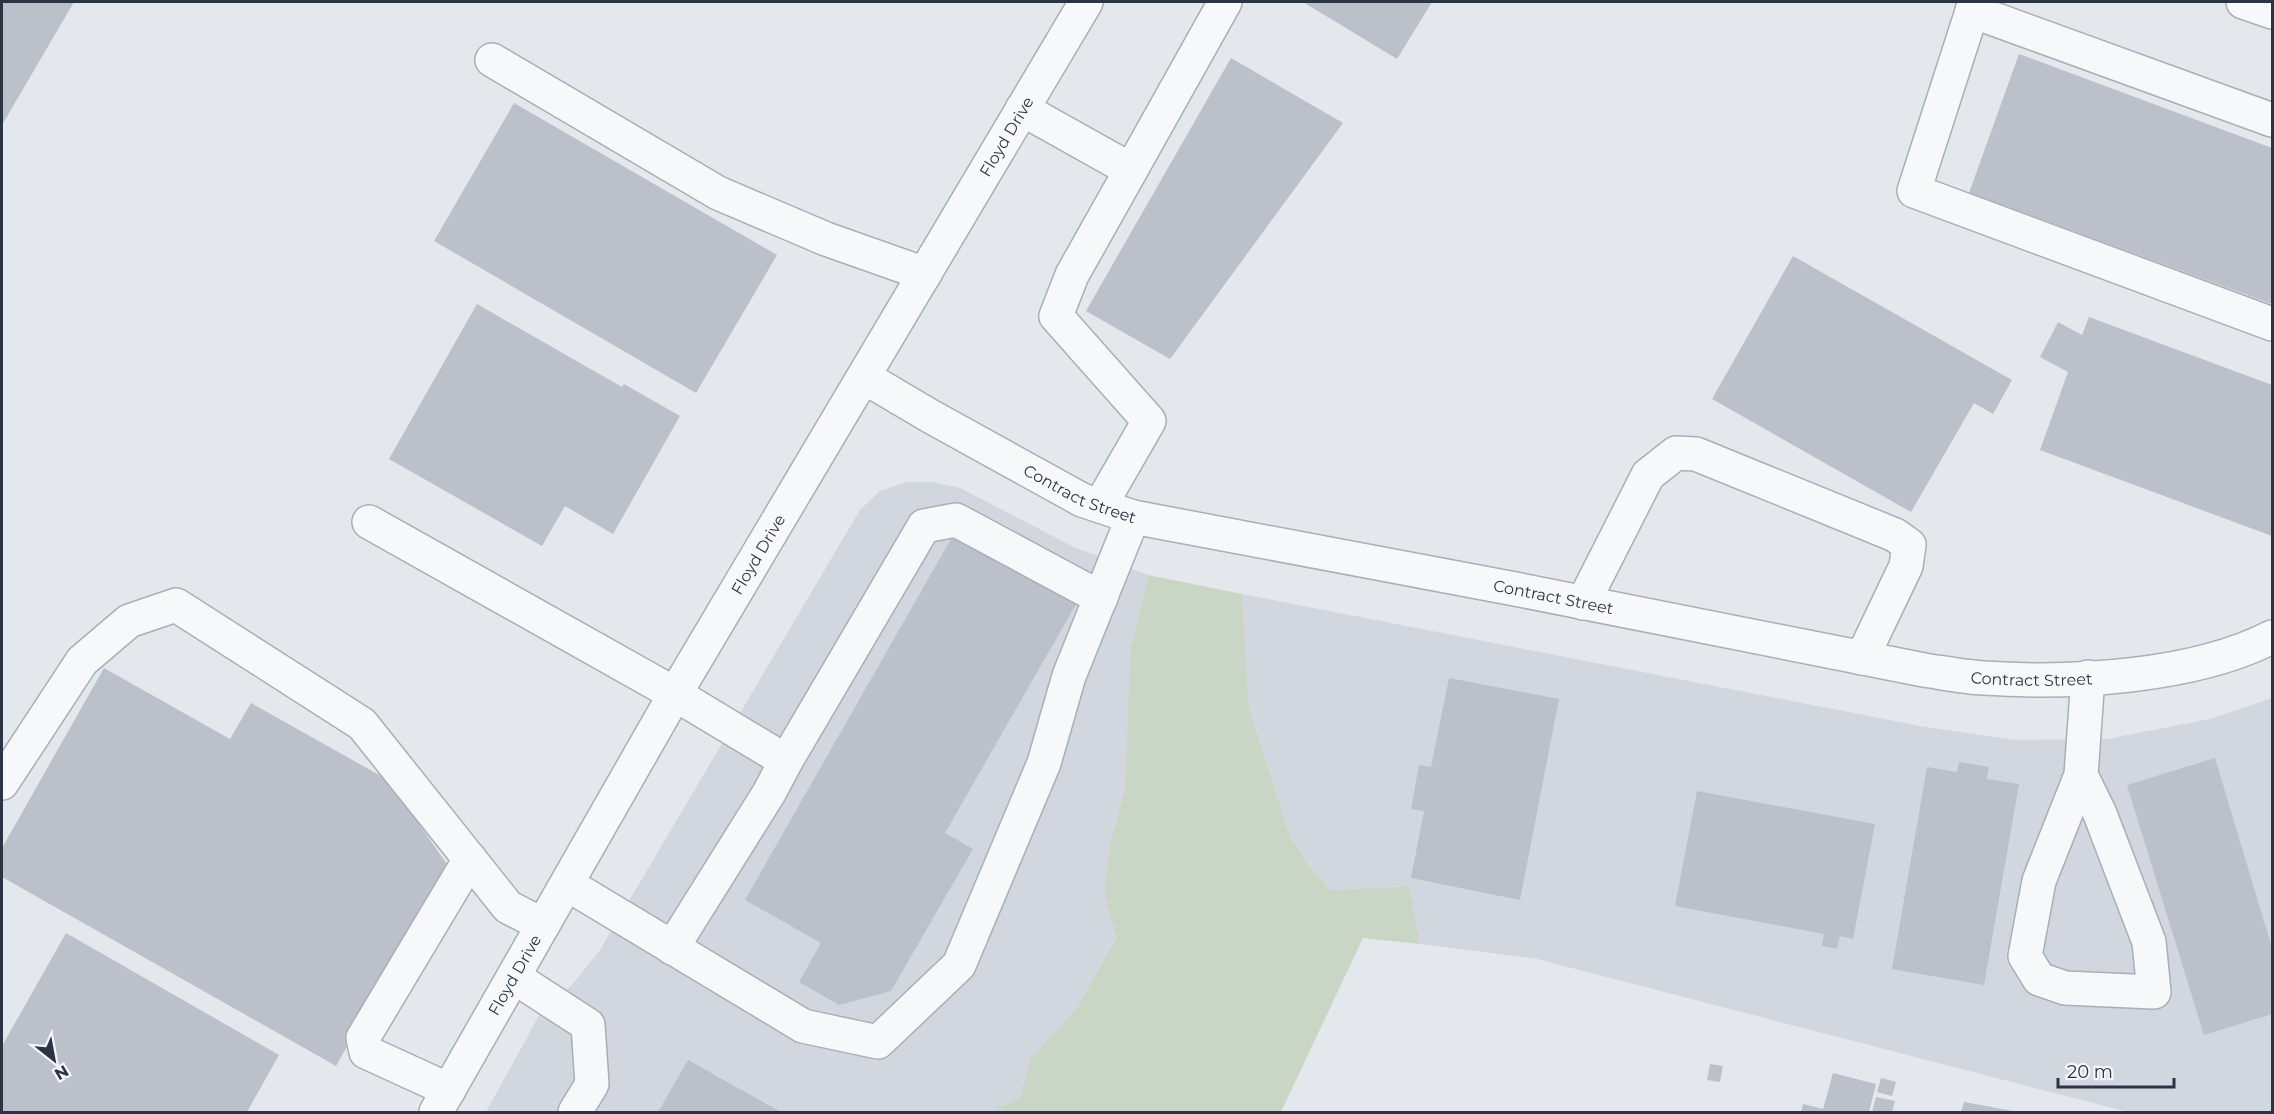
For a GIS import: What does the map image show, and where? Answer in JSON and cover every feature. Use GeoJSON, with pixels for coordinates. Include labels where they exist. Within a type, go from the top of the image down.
{"type":"FeatureCollection","features":[{"type":"Feature","properties":{"kind":"street"},"geometry":{"type":"LineString","coordinates":[[1100,506],[1149,421],[1056,316],[1072,275],[1225,2]]}},
{"type":"Feature","properties":{"kind":"street"},"geometry":{"type":"LineString","coordinates":[[2243,2],[2272,12]]}},
{"type":"Feature","properties":{"kind":"street","name":"Floyd Drive"},"geometry":{"type":"LineString","coordinates":[[443,1101],[675,694],[1022,110],[1081,3]]}},
{"type":"Feature","properties":{"kind":"street"},"geometry":{"type":"LineString","coordinates":[[2272,120],[1973,6],[1914,191],[2272,324]]}},
{"type":"Feature","properties":{"kind":"street"},"geometry":{"type":"LineString","coordinates":[[492,60],[718,193],[826,239],[925,274]]}},
{"type":"Feature","properties":{"kind":"street"},"geometry":{"type":"LineString","coordinates":[[1022,110],[1131,170]]}},
{"type":"Feature","properties":{"kind":"street","name":"Contract Street"},"geometry":{"type":"LineString","coordinates":[[864,377],[1072,494],[1133,517],[1924,670],[1983,678],[2133,675],[2194,665],[2257,645],[2272,637]]}},
{"type":"Feature","properties":{"kind":"street"},"geometry":{"type":"LineString","coordinates":[[1583,603],[1648,475],[1676,453],[1696,454],[1894,535],[1909,544],[1906,566],[1862,658]]}},
{"type":"Feature","properties":{"kind":"street"},"geometry":{"type":"LineString","coordinates":[[567,884],[803,1026],[878,1042],[959,965],[1044,763],[1069,676],[1133,517]]}},
{"type":"Feature","properties":{"kind":"street"},"geometry":{"type":"LineString","coordinates":[[672,948],[769,794],[786,761],[924,526],[956,520],[1101,598]]}},
{"type":"Feature","properties":{"kind":"street"},"geometry":{"type":"LineString","coordinates":[[369,522],[675,694],[786,761]]}},
{"type":"Feature","properties":{"kind":"street"},"geometry":{"type":"LineString","coordinates":[[2,783],[82,661],[129,621],[176,605],[362,724],[508,907],[543,925]]}},
{"type":"Feature","properties":{"kind":"street"},"geometry":{"type":"LineString","coordinates":[[2081,775],[2100,814],[2149,942],[2154,992],[2065,988],[2039,979],[2025,956],[2039,881],[2081,775],[2088,677]]}},
{"type":"Feature","properties":{"kind":"street"},"geometry":{"type":"LineString","coordinates":[[443,1101],[366,1052],[363,1038],[470,859]]}},
{"type":"Feature","properties":{"kind":"street"},"geometry":{"type":"LineString","coordinates":[[514,977],[588,1024],[592,1084],[575,1113]]}},
{"type":"Feature","properties":{"kind":"shaded area"},"geometry":{"type":"Polygon","coordinates":[[[907,482],[932,482],[960,488],[1074,547],[1148,575],[1130,653],[1125,787],[1110,845],[1104,892],[1116,936],[1078,1006],[1030,1059],[1020,1097],[999,1107],[995,1112],[486,1112],[542,1010],[571,986],[600,950],[860,510],[880,491],[907,482]]]}},
{"type":"Feature","properties":{"kind":"shaded area"},"geometry":{"type":"Polygon","coordinates":[[[1242,594],[1920,726],[2015,740],[2107,739],[2210,719],[2272,698],[2272,1112],[2128,1112],[1537,959],[1420,944],[1409,886],[1331,890],[1309,866],[1290,836],[1249,708],[1242,594]]]}},
{"type":"Feature","properties":{"kind":"green space"},"geometry":{"type":"Polygon","coordinates":[[[1148,575],[1242,594],[1249,708],[1290,836],[1309,866],[1331,890],[1409,886],[1420,944],[1363,938],[1281,1112],[995,1112],[999,1107],[1020,1097],[1030,1059],[1078,1006],[1116,937],[1104,892],[1110,845],[1125,787],[1130,653],[1148,575]]]}},
{"type":"Feature","properties":{"kind":"building"},"geometry":{"type":"Polygon","coordinates":[[[2,2],[74,2],[2,125],[2,2]]]}},
{"type":"Feature","properties":{"kind":"building"},"geometry":{"type":"Polygon","coordinates":[[[1303,2],[1432,2],[1397,59],[1303,2]]]}},
{"type":"Feature","properties":{"kind":"building"},"geometry":{"type":"Polygon","coordinates":[[[2019,54],[2272,148],[2272,304],[1969,193],[2019,54]]]}},
{"type":"Feature","properties":{"kind":"building"},"geometry":{"type":"Polygon","coordinates":[[[1231,58],[1343,123],[1170,359],[1086,311],[1231,58]]]}},
{"type":"Feature","properties":{"kind":"building"},"geometry":{"type":"Polygon","coordinates":[[[514,103],[777,255],[696,393],[434,241],[514,103]]]}},
{"type":"Feature","properties":{"kind":"building"},"geometry":{"type":"Polygon","coordinates":[[[1793,256],[2012,380],[1993,414],[1974,403],[1911,512],[1712,399],[1793,256]]]}},
{"type":"Feature","properties":{"kind":"building"},"geometry":{"type":"Polygon","coordinates":[[[477,304],[622,387],[624,384],[680,416],[613,534],[565,506],[542,546],[389,459],[477,304]]]}},
{"type":"Feature","properties":{"kind":"building"},"geometry":{"type":"Polygon","coordinates":[[[2089,317],[2272,385],[2272,536],[2040,450],[2068,372],[2040,357],[2058,322],[2082,335],[2089,317]]]}},
{"type":"Feature","properties":{"kind":"building"},"geometry":{"type":"Polygon","coordinates":[[[956,530],[1079,599],[945,833],[973,849],[891,991],[839,1005],[799,982],[821,943],[745,900],[956,530]]]}},
{"type":"Feature","properties":{"kind":"building"},"geometry":{"type":"Polygon","coordinates":[[[104,668],[230,739],[251,703],[388,780],[449,867],[336,1066],[2,877],[2,848],[104,668]]]}},
{"type":"Feature","properties":{"kind":"building"},"geometry":{"type":"Polygon","coordinates":[[[1449,678],[1559,699],[1520,900],[1411,878],[1424,811],[1411,809],[1419,765],[1431,767],[1449,678]]]}},
{"type":"Feature","properties":{"kind":"building"},"geometry":{"type":"Polygon","coordinates":[[[2215,758],[2272,948],[2272,1014],[2204,1035],[2127,785],[2215,758]]]}},
{"type":"Feature","properties":{"kind":"building"},"geometry":{"type":"Polygon","coordinates":[[[1959,762],[1989,767],[1987,779],[2019,784],[1984,985],[1892,969],[1927,767],[1957,772],[1959,762]]]}},
{"type":"Feature","properties":{"kind":"building"},"geometry":{"type":"Polygon","coordinates":[[[1697,791],[1875,824],[1853,939],[1840,936],[1837,949],[1822,946],[1824,934],[1675,906],[1697,791]]]}},
{"type":"Feature","properties":{"kind":"building"},"geometry":{"type":"Polygon","coordinates":[[[66,933],[279,1055],[247,1112],[2,1112],[2,1046],[66,933]]]}},
{"type":"Feature","properties":{"kind":"building"},"geometry":{"type":"Polygon","coordinates":[[[688,1060],[781,1112],[658,1112],[688,1060]]]}},
{"type":"Feature","properties":{"kind":"building"},"geometry":{"type":"Polygon","coordinates":[[[1710,1064],[1723,1066],[1720,1082],[1707,1080],[1710,1064]]]}},
{"type":"Feature","properties":{"kind":"building"},"geometry":{"type":"Polygon","coordinates":[[[1833,1073],[1876,1084],[1869,1112],[1801,1112],[1803,1104],[1823,1109],[1833,1073]]]}},
{"type":"Feature","properties":{"kind":"building"},"geometry":{"type":"Polygon","coordinates":[[[1881,1078],[1896,1082],[1892,1096],[1877,1092],[1881,1078]]]}},
{"type":"Feature","properties":{"kind":"building"},"geometry":{"type":"Polygon","coordinates":[[[1876,1097],[1895,1101],[1892,1112],[1872,1112],[1876,1097]]]}},
{"type":"Feature","properties":{"kind":"building"},"geometry":{"type":"Polygon","coordinates":[[[1964,1102],[2013,1111],[2013,1112],[1961,1112],[1964,1102]]]}}]}
